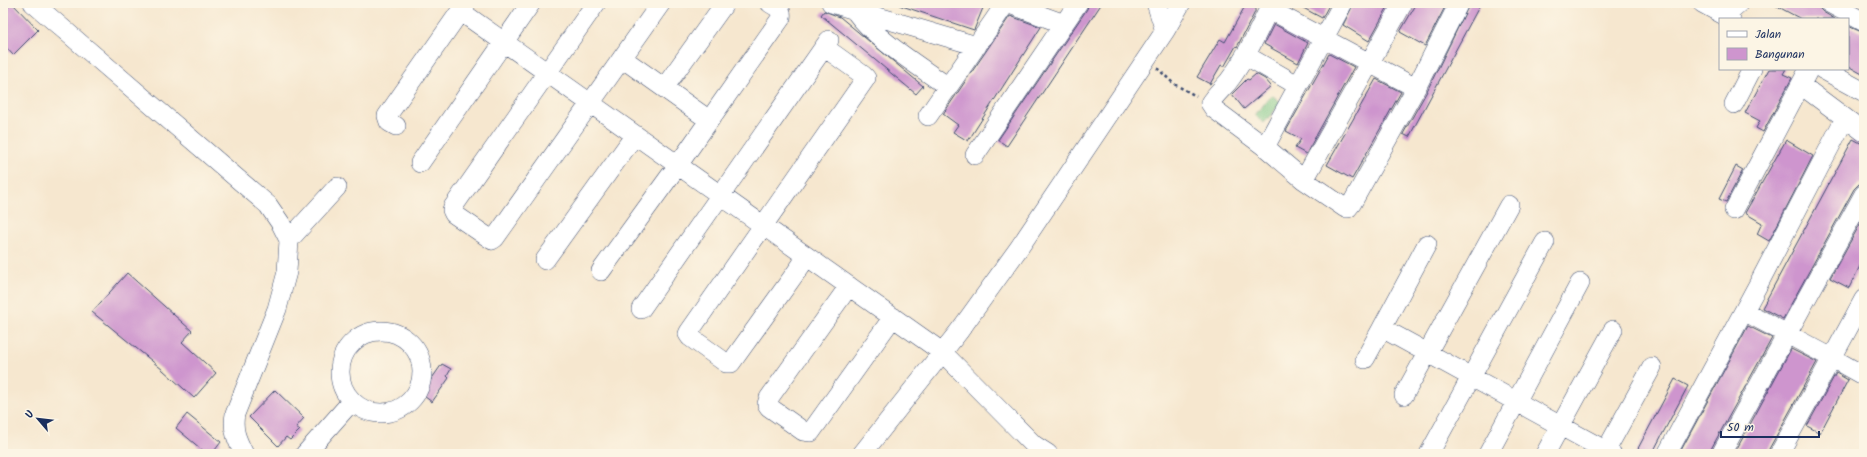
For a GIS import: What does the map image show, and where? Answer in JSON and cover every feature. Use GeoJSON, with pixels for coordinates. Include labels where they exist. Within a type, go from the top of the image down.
{"type":"FeatureCollection","features":[{"type":"Feature","properties":{"kind":"street"},"geometry":{"type":"LineString","coordinates":[[33,3],[268,205],[281,224],[289,240],[287,272],[277,309],[235,414],[233,424],[234,433],[244,454]]}},
{"type":"Feature","properties":{"kind":"street"},"geometry":{"type":"LineString","coordinates":[[420,163],[531,3]]}},
{"type":"Feature","properties":{"kind":"street"},"geometry":{"type":"LineString","coordinates":[[596,3],[453,207],[452,210],[454,214],[492,240],[495,238],[661,3]]}},
{"type":"Feature","properties":{"kind":"street"},"geometry":{"type":"LineString","coordinates":[[664,88],[725,3]]}},
{"type":"Feature","properties":{"kind":"street"},"geometry":{"type":"LineString","coordinates":[[601,271],[678,165],[781,18],[781,12],[779,9],[770,3]]}},
{"type":"Feature","properties":{"kind":"street"},"geometry":{"type":"LineString","coordinates":[[831,3],[977,46]]}},
{"type":"Feature","properties":{"kind":"street"},"geometry":{"type":"LineString","coordinates":[[928,116],[1007,3],[1064,24]]}},
{"type":"Feature","properties":{"kind":"street"},"geometry":{"type":"LineString","coordinates":[[975,155],[1078,3]]}},
{"type":"Feature","properties":{"kind":"street"},"geometry":{"type":"LineString","coordinates":[[1156,3],[1166,31]]}},
{"type":"Feature","properties":{"kind":"street"},"geometry":{"type":"LineString","coordinates":[[862,454],[942,352],[1019,248],[1146,58],[1166,31],[1181,3]]}},
{"type":"Feature","properties":{"kind":"street"},"geometry":{"type":"LineString","coordinates":[[1265,146],[1343,3]]}},
{"type":"Feature","properties":{"kind":"street"},"geometry":{"type":"LineString","coordinates":[[1304,180],[1403,3]]}},
{"type":"Feature","properties":{"kind":"street"},"geometry":{"type":"LineString","coordinates":[[1416,88],[1324,39],[1269,6],[1245,56],[1228,82],[1215,95],[1210,103],[1214,109],[1265,146],[1304,180],[1340,206],[1348,208],[1416,88],[1459,3]]}},
{"type":"Feature","properties":{"kind":"street"},"geometry":{"type":"LineString","coordinates":[[1702,3],[1728,17],[1738,3]]}},
{"type":"Feature","properties":{"kind":"street"},"geometry":{"type":"LineString","coordinates":[[1829,3],[1864,22]]}},
{"type":"Feature","properties":{"kind":"street"},"geometry":{"type":"LineString","coordinates":[[396,126],[389,122],[386,116],[463,7],[504,42],[942,352],[1034,445],[1048,454]]}},
{"type":"Feature","properties":{"kind":"street"},"geometry":{"type":"LineString","coordinates":[[855,11],[861,20],[882,39],[948,87]]}},
{"type":"Feature","properties":{"kind":"street"},"geometry":{"type":"LineString","coordinates":[[641,309],[827,43],[866,78],[688,334],[726,363],[731,363],[807,257]]}},
{"type":"Feature","properties":{"kind":"street"},"geometry":{"type":"LineString","coordinates":[[1245,56],[1297,85]]}},
{"type":"Feature","properties":{"kind":"street"},"geometry":{"type":"LineString","coordinates":[[622,58],[709,120]]}},
{"type":"Feature","properties":{"kind":"street"},"geometry":{"type":"LineString","coordinates":[[1734,104],[1751,70]]}},
{"type":"Feature","properties":{"kind":"street"},"geometry":{"type":"LineString","coordinates":[[1824,70],[1864,92]]}},
{"type":"Feature","properties":{"kind":"street"},"geometry":{"type":"LineString","coordinates":[[1734,210],[1805,77],[1845,118],[1864,132]]}},
{"type":"Feature","properties":{"kind":"street"},"geometry":{"type":"LineString","coordinates":[[1667,454],[1845,118]]}},
{"type":"Feature","properties":{"kind":"street"},"geometry":{"type":"LineString","coordinates":[[545,260],[635,135]]}},
{"type":"Feature","properties":{"kind":"street"},"geometry":{"type":"LineString","coordinates":[[289,240],[337,187]]}},
{"type":"Feature","properties":{"kind":"street"},"geometry":{"type":"LineString","coordinates":[[1721,454],[1864,194]]}},
{"type":"Feature","properties":{"kind":"street"},"geometry":{"type":"LineString","coordinates":[[1404,395],[1509,205]]}},
{"type":"Feature","properties":{"kind":"street"},"geometry":{"type":"LineString","coordinates":[[1429,454],[1470,376],[1545,242]]}},
{"type":"Feature","properties":{"kind":"street"},"geometry":{"type":"LineString","coordinates":[[1365,360],[1427,244]]}},
{"type":"Feature","properties":{"kind":"street"},"geometry":{"type":"LineString","coordinates":[[1488,454],[1580,284]]}},
{"type":"Feature","properties":{"kind":"street"},"geometry":{"type":"LineString","coordinates":[[849,286],[769,398],[767,404],[768,407],[803,431],[811,432],[893,317]]}},
{"type":"Feature","properties":{"kind":"street"},"geometry":{"type":"LineString","coordinates":[[1779,454],[1864,299]]}},
{"type":"Feature","properties":{"kind":"street"},"geometry":{"type":"LineString","coordinates":[[1744,311],[1864,376]]}},
{"type":"Feature","properties":{"kind":"street"},"geometry":{"type":"LineString","coordinates":[[1382,328],[1607,453],[1652,366]]}},
{"type":"Feature","properties":{"kind":"street"},"geometry":{"type":"LineString","coordinates":[[1545,454],[1613,330]]}},
{"type":"Feature","properties":{"kind":"street"},"geometry":{"type":"LineString","coordinates":[[387,331],[395,333],[410,342],[415,349],[421,365],[420,382],[412,397],[399,408],[383,412],[366,410],[352,401],[342,386],[340,370],[344,353],[355,340],[370,332],[387,331]]}},
{"type":"Feature","properties":{"kind":"street"},"geometry":{"type":"LineString","coordinates":[[305,454],[352,401]]}},
{"type":"Feature","properties":{"kind":"path"},"geometry":{"type":"LineString","coordinates":[[1146,58],[1174,84],[1210,103]]}},
{"type":"Feature","properties":{"kind":"green space"},"geometry":{"type":"Polygon","coordinates":[[[1272,95],[1281,103],[1264,123],[1255,115],[1272,95]]]}},
{"type":"Feature","properties":{"kind":"building"},"geometry":{"type":"Polygon","coordinates":[[[12,3],[38,30],[13,55],[3,44],[3,12],[12,3]]]}},
{"type":"Feature","properties":{"kind":"building"},"geometry":{"type":"Polygon","coordinates":[[[899,3],[985,3],[974,30],[899,5],[899,3]]]}},
{"type":"Feature","properties":{"kind":"building"},"geometry":{"type":"Polygon","coordinates":[[[1089,3],[1102,3],[1007,146],[998,140],[1087,9],[1089,3]]]}},
{"type":"Feature","properties":{"kind":"building"},"geometry":{"type":"Polygon","coordinates":[[[1243,3],[1255,3],[1255,12],[1237,47],[1236,46],[1224,67],[1221,65],[1210,84],[1197,77],[1220,39],[1225,42],[1244,8],[1243,3]]]}},
{"type":"Feature","properties":{"kind":"building"},"geometry":{"type":"Polygon","coordinates":[[[1294,3],[1326,3],[1329,5],[1322,18],[1294,3]]]}},
{"type":"Feature","properties":{"kind":"building"},"geometry":{"type":"Polygon","coordinates":[[[1354,3],[1390,3],[1369,41],[1343,25],[1354,3]]]}},
{"type":"Feature","properties":{"kind":"building"},"geometry":{"type":"Polygon","coordinates":[[[1417,3],[1447,3],[1425,46],[1400,32],[1417,3]]]}},
{"type":"Feature","properties":{"kind":"building"},"geometry":{"type":"Polygon","coordinates":[[[1470,3],[1481,3],[1409,137],[1403,134],[1426,93],[1470,3]]]}},
{"type":"Feature","properties":{"kind":"building"},"geometry":{"type":"Polygon","coordinates":[[[1771,3],[1818,3],[1819,8],[1823,12],[1833,18],[1799,18],[1771,3]]]}},
{"type":"Feature","properties":{"kind":"building"},"geometry":{"type":"Polygon","coordinates":[[[824,11],[840,17],[923,86],[916,94],[821,15],[824,11]]]}},
{"type":"Feature","properties":{"kind":"building"},"geometry":{"type":"Polygon","coordinates":[[[1010,16],[1041,27],[968,141],[953,132],[958,125],[943,114],[1010,16]]]}},
{"type":"Feature","properties":{"kind":"building"},"geometry":{"type":"Polygon","coordinates":[[[1274,24],[1308,43],[1298,63],[1264,44],[1274,24]]]}},
{"type":"Feature","properties":{"kind":"building"},"geometry":{"type":"Polygon","coordinates":[[[1849,26],[1864,33],[1864,75],[1849,67],[1849,26]]]}},
{"type":"Feature","properties":{"kind":"building"},"geometry":{"type":"Polygon","coordinates":[[[1329,54],[1354,67],[1306,154],[1295,148],[1301,139],[1286,131],[1329,54]]]}},
{"type":"Feature","properties":{"kind":"building"},"geometry":{"type":"Polygon","coordinates":[[[1768,70],[1785,70],[1783,74],[1792,78],[1763,132],[1756,128],[1760,121],[1745,113],[1768,70]]]}},
{"type":"Feature","properties":{"kind":"building"},"geometry":{"type":"Polygon","coordinates":[[[1256,74],[1265,79],[1271,86],[1244,109],[1232,94],[1247,79],[1249,80],[1256,74]]]}},
{"type":"Feature","properties":{"kind":"building"},"geometry":{"type":"Polygon","coordinates":[[[1376,79],[1401,92],[1352,179],[1327,165],[1376,79]]]}},
{"type":"Feature","properties":{"kind":"building"},"geometry":{"type":"Polygon","coordinates":[[[1853,139],[1864,145],[1864,183],[1859,184],[1854,189],[1783,319],[1762,308],[1853,139]]]}},
{"type":"Feature","properties":{"kind":"building"},"geometry":{"type":"Polygon","coordinates":[[[1786,140],[1813,156],[1769,241],[1757,234],[1762,223],[1745,213],[1786,140]]]}},
{"type":"Feature","properties":{"kind":"building"},"geometry":{"type":"Polygon","coordinates":[[[1736,166],[1743,170],[1726,202],[1719,199],[1736,166]]]}},
{"type":"Feature","properties":{"kind":"building"},"geometry":{"type":"Polygon","coordinates":[[[1864,217],[1864,258],[1849,288],[1830,278],[1864,217]]]}},
{"type":"Feature","properties":{"kind":"building"},"geometry":{"type":"Polygon","coordinates":[[[127,273],[192,331],[182,342],[216,373],[194,398],[163,370],[92,312],[127,273]]]}},
{"type":"Feature","properties":{"kind":"building"},"geometry":{"type":"Polygon","coordinates":[[[1748,326],[1772,338],[1711,449],[1710,454],[1679,454],[1748,326]]]}},
{"type":"Feature","properties":{"kind":"building"},"geometry":{"type":"Polygon","coordinates":[[[1791,349],[1817,362],[1769,449],[1768,454],[1734,454],[1791,349]]]}},
{"type":"Feature","properties":{"kind":"building"},"geometry":{"type":"Polygon","coordinates":[[[442,364],[451,369],[447,376],[449,378],[432,402],[421,394],[442,364]]]}},
{"type":"Feature","properties":{"kind":"building"},"geometry":{"type":"Polygon","coordinates":[[[1836,373],[1848,380],[1820,433],[1807,426],[1836,373]]]}},
{"type":"Feature","properties":{"kind":"building"},"geometry":{"type":"Polygon","coordinates":[[[1675,379],[1688,386],[1652,454],[1635,454],[1675,379]]]}},
{"type":"Feature","properties":{"kind":"building"},"geometry":{"type":"Polygon","coordinates":[[[275,390],[304,418],[296,427],[300,430],[290,440],[286,437],[278,446],[249,417],[275,390]]]}},
{"type":"Feature","properties":{"kind":"building"},"geometry":{"type":"Polygon","coordinates":[[[187,414],[221,442],[212,454],[207,454],[176,428],[187,414]]]}}]}
